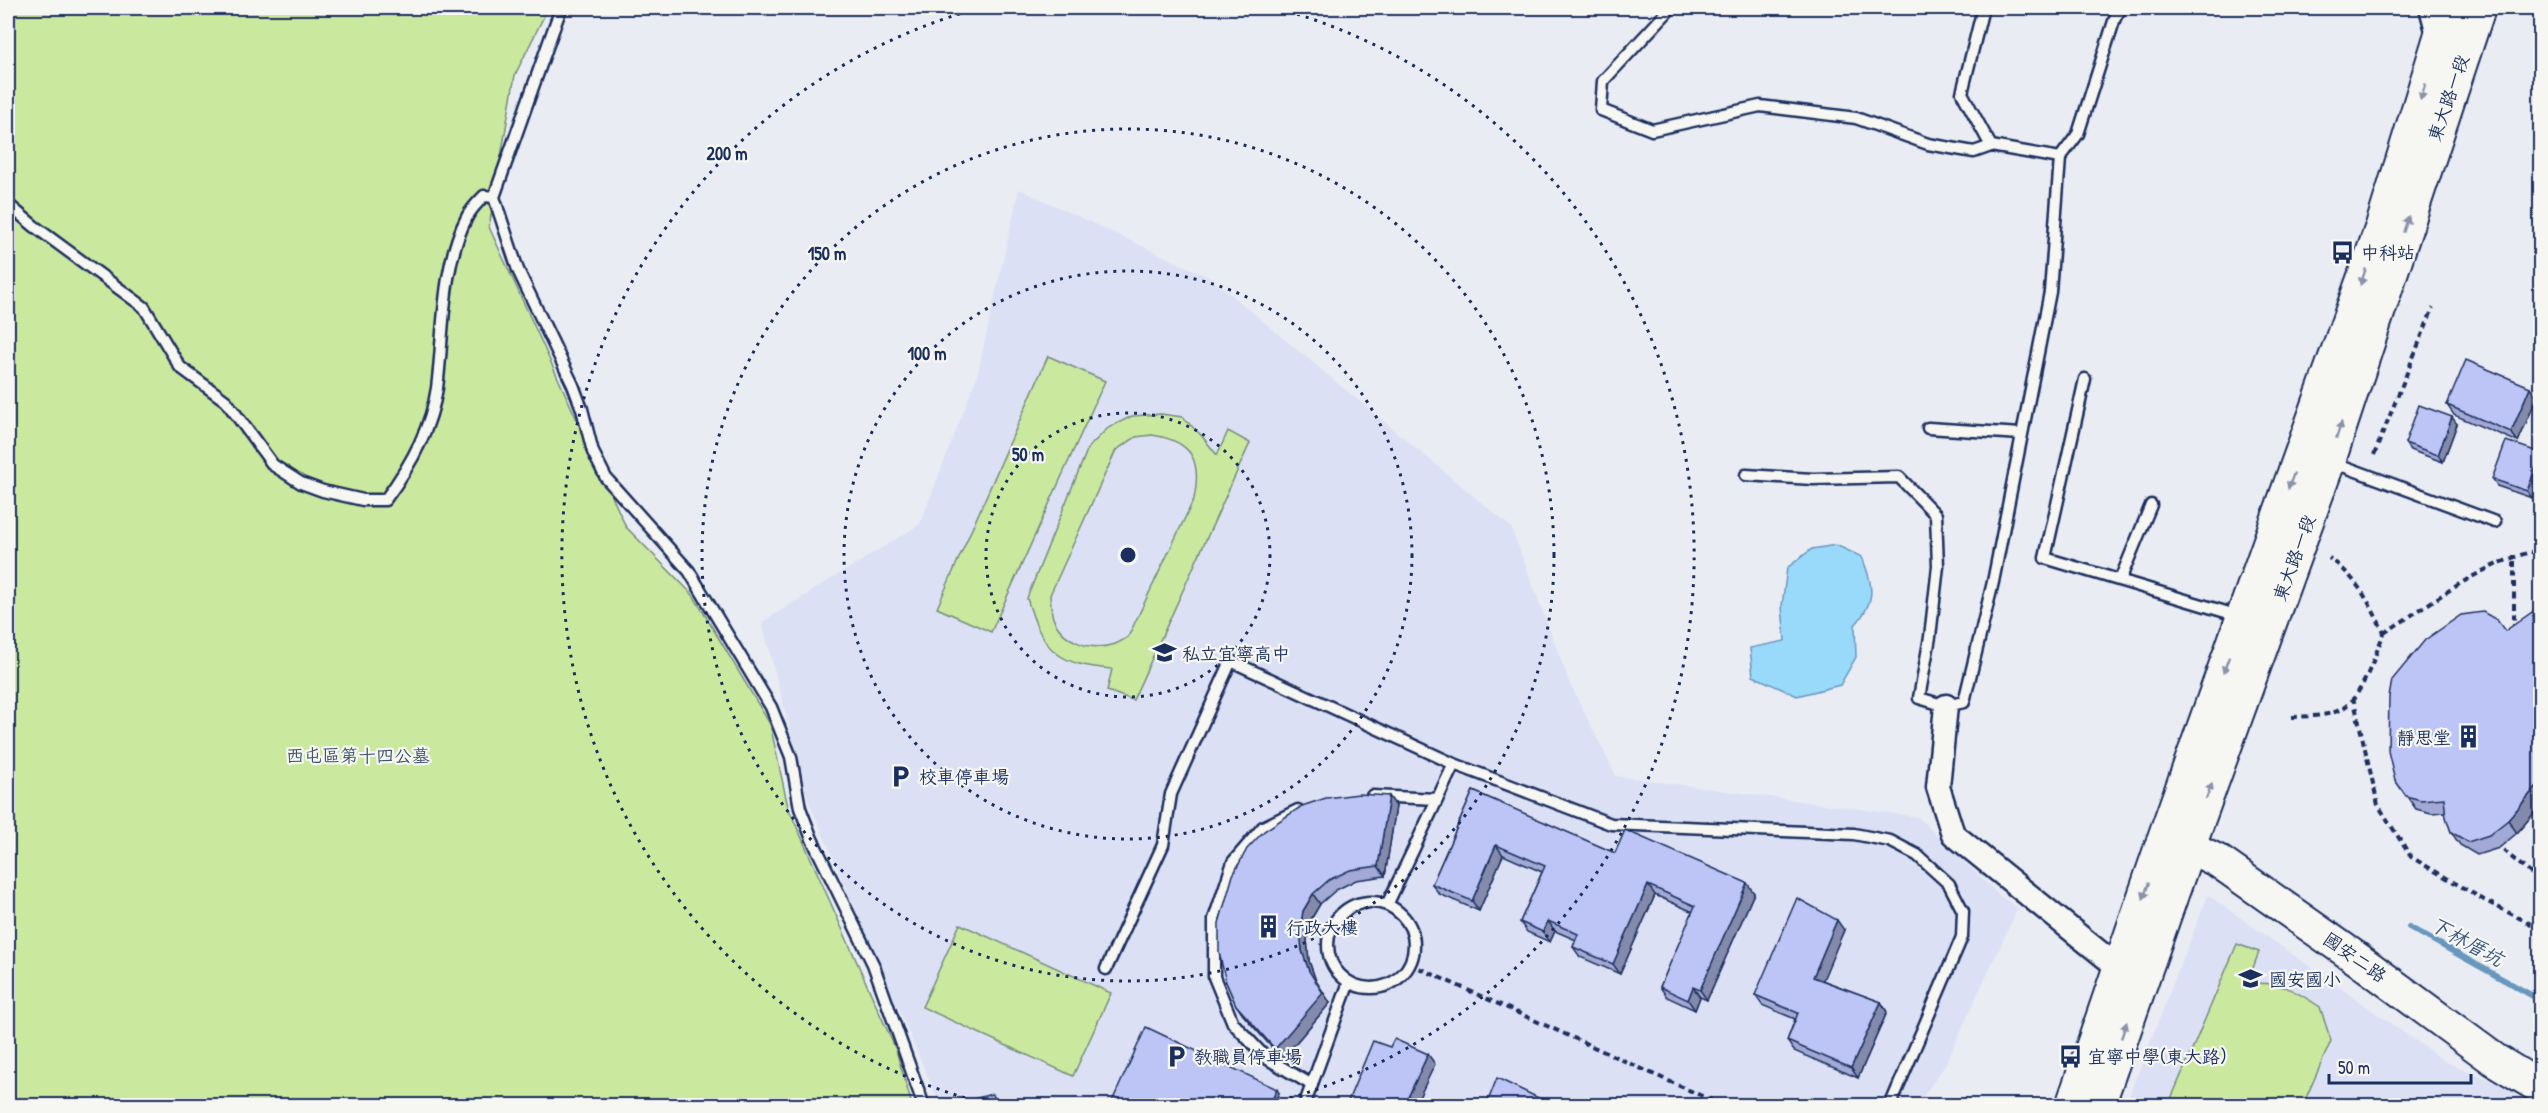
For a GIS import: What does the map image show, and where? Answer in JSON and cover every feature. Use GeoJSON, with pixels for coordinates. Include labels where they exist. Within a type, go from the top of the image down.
{"type":"FeatureCollection","features":[{"type":"Feature","properties":{"kind":"street","name":"東大路一段"},"geometry":{"type":"LineString","coordinates":[[2098,1106],[2243,617],[2382,226],[2449,8]]}},
{"type":"Feature","properties":{"kind":"street","name":"東大路一段"},"geometry":{"type":"LineString","coordinates":[[2072,1106],[2120,969],[2177,841],[2329,461],[2479,8]]}},
{"type":"Feature","properties":{"kind":"street"},"geometry":{"type":"LineString","coordinates":[[1946,706],[1938,787],[1953,834],[2120,969]]}},
{"type":"Feature","properties":{"kind":"street","name":"國安二路"},"geometry":{"type":"LineString","coordinates":[[2177,841],[2218,861],[2414,1000],[2494,1060],[2541,1087]]}},
{"type":"Feature","properties":{"kind":"lane"},"geometry":{"type":"LineString","coordinates":[[561,8],[494,197],[518,270],[573,385],[594,452],[606,478],[689,572],[771,708],[791,756],[804,818],[873,964],[924,1106]]}},
{"type":"Feature","properties":{"kind":"lane"},"geometry":{"type":"LineString","coordinates":[[1671,8],[1603,81],[1601,110],[1652,130],[1760,106],[1856,118],[1928,144],[1974,152],[1991,146],[2060,159]]}},
{"type":"Feature","properties":{"kind":"lane"},"geometry":{"type":"LineString","coordinates":[[1983,8],[1962,93],[1991,146]]}},
{"type":"Feature","properties":{"kind":"lane"},"geometry":{"type":"LineString","coordinates":[[1746,475],[1813,479],[1899,477],[1936,516],[1938,566],[1930,637],[1919,698],[1946,706],[1964,702],[1993,582],[2050,292],[2060,159],[2078,134],[2115,18],[2121,8]]}},
{"type":"Feature","properties":{"kind":"lane"},"geometry":{"type":"LineString","coordinates":[[2425,8],[2436,53]]}},
{"type":"Feature","properties":{"kind":"lane"},"geometry":{"type":"LineString","coordinates":[[10,206],[144,307],[180,367],[226,401],[273,465],[302,483],[323,491],[345,497],[379,501],[385,500],[414,455],[427,424],[436,390],[444,301],[461,230],[468,214],[484,196],[494,197]]}},
{"type":"Feature","properties":{"kind":"lane"},"geometry":{"type":"LineString","coordinates":[[2085,379],[2044,558],[2243,617]]}},
{"type":"Feature","properties":{"kind":"lane"},"geometry":{"type":"LineString","coordinates":[[1928,428],[2021,434]]}},
{"type":"Feature","properties":{"kind":"lane"},"geometry":{"type":"LineString","coordinates":[[2329,461],[2495,522]]}},
{"type":"Feature","properties":{"kind":"lane"},"geometry":{"type":"LineString","coordinates":[[2120,580],[2151,505]]}},
{"type":"Feature","properties":{"kind":"lane"},"geometry":{"type":"LineString","coordinates":[[1106,969],[1163,845],[1171,794],[1231,661],[1454,764],[1611,824],[1854,834],[1890,841],[1917,855],[1949,884],[1963,911],[1962,937],[1890,1106]]}},
{"type":"Feature","properties":{"kind":"lane"},"geometry":{"type":"LineString","coordinates":[[1387,905],[1454,764]]}},
{"type":"Feature","properties":{"kind":"lane"},"geometry":{"type":"LineString","coordinates":[[1356,798],[1378,795],[1437,799]]}},
{"type":"Feature","properties":{"kind":"lane"},"geometry":{"type":"LineString","coordinates":[[1312,1085],[1266,1058],[1233,1023],[1214,976],[1214,919],[1233,862],[1263,827],[1313,803]]}},
{"type":"Feature","properties":{"kind":"lane"},"geometry":{"type":"LineString","coordinates":[[1375,902],[1387,905],[1406,919],[1412,930],[1414,941],[1410,964],[1403,974],[1383,986],[1360,986],[1349,982],[1332,963],[1329,938],[1333,926],[1340,916],[1356,905],[1375,902]]}},
{"type":"Feature","properties":{"kind":"lane"},"geometry":{"type":"LineString","coordinates":[[1304,1106],[1349,982]]}},
{"type":"Feature","properties":{"kind":"path"},"geometry":{"type":"LineString","coordinates":[[2374,455],[2433,308]]}},
{"type":"Feature","properties":{"kind":"path"},"geometry":{"type":"LineString","coordinates":[[2535,342],[2541,344]]}},
{"type":"Feature","properties":{"kind":"path"},"geometry":{"type":"LineString","coordinates":[[2292,717],[2318,716],[2344,708],[2360,690],[2384,633],[2483,570],[2514,555],[2541,550]]}},
{"type":"Feature","properties":{"kind":"path"},"geometry":{"type":"LineString","coordinates":[[2514,555],[2514,631]]}},
{"type":"Feature","properties":{"kind":"path"},"geometry":{"type":"LineString","coordinates":[[2329,558],[2343,567],[2367,595],[2384,633]]}},
{"type":"Feature","properties":{"kind":"path"},"geometry":{"type":"LineString","coordinates":[[2353,698],[2378,805],[2411,857],[2484,900],[2541,927]]}},
{"type":"Feature","properties":{"kind":"path"},"geometry":{"type":"LineString","coordinates":[[2503,850],[2541,881]]}},
{"type":"Feature","properties":{"kind":"path"},"geometry":{"type":"LineString","coordinates":[[1410,964],[1724,1106]]}},
{"type":"Feature","properties":{"kind":"shaded area","name":"私立宜寧高中"},"geometry":{"type":"Polygon","coordinates":[[[1019,189],[1211,278],[1511,527],[1570,684],[1616,776],[1918,817],[2000,896],[2018,908],[1944,1067],[1917,1105],[940,1105],[808,800],[762,622],[920,524],[977,376],[1019,189]]]}},
{"type":"Feature","properties":{"kind":"shaded area","name":"國安國小"},"geometry":{"type":"Polygon","coordinates":[[[2208,895],[2446,1062],[2540,1100],[2540,1106],[2125,1106],[2208,895]]]}},
{"type":"Feature","properties":{"kind":"green space","name":"西屯區第十四公墓"},"geometry":{"type":"Polygon","coordinates":[[[8,8],[548,8],[515,75],[489,227],[626,527],[693,595],[770,724],[788,807],[896,1050],[912,1105],[8,1105],[8,8]]]}},
{"type":"Feature","properties":{"kind":"green space"},"geometry":{"type":"Polygon","coordinates":[[[1048,356],[1105,381],[991,632],[937,608],[1048,356]]]}},
{"type":"Feature","properties":{"kind":"green space"},"geometry":{"type":"Polygon","coordinates":[[[1161,414],[1182,417],[1217,455],[1228,431],[1250,443],[1133,700],[1107,691],[1112,669],[1078,664],[1055,652],[1039,630],[1027,598],[1088,448],[1108,428],[1132,416],[1161,414]],[[1152,435],[1136,437],[1116,450],[1050,595],[1052,616],[1057,626],[1077,642],[1103,647],[1116,644],[1128,637],[1194,499],[1195,463],[1185,448],[1166,438],[1152,435]]]}},
{"type":"Feature","properties":{"kind":"green space"},"geometry":{"type":"Polygon","coordinates":[[[960,924],[1111,993],[1073,1076],[922,1007],[960,924]]]}},
{"type":"Feature","properties":{"kind":"green space"},"geometry":{"type":"Polygon","coordinates":[[[2237,944],[2259,952],[2247,984],[2277,985],[2320,1007],[2331,1041],[2303,1105],[2168,1106],[2237,944]]]}},
{"type":"Feature","properties":{"kind":"water"},"geometry":{"type":"Polygon","coordinates":[[[1836,545],[1862,557],[1869,576],[1870,600],[1855,625],[1856,657],[1840,685],[1797,696],[1753,676],[1750,648],[1785,641],[1782,606],[1787,568],[1812,549],[1836,545]]]}},
{"type":"Feature","properties":{"kind":"building"},"geometry":{"type":"Polygon","coordinates":[[[2466,360],[2530,387],[2511,432],[2447,405],[2466,360]]]}},
{"type":"Feature","properties":{"kind":"building"},"geometry":{"type":"Polygon","coordinates":[[[2419,405],[2452,417],[2438,455],[2405,443],[2419,405]]]}},
{"type":"Feature","properties":{"kind":"building"},"geometry":{"type":"Polygon","coordinates":[[[2506,441],[2541,453],[2527,491],[2492,479],[2506,441]]]}},
{"type":"Feature","properties":{"kind":"building","name":"靜思堂"},"geometry":{"type":"Polygon","coordinates":[[[2541,609],[2541,789],[2536,787],[2508,820],[2489,835],[2468,842],[2451,832],[2446,817],[2444,798],[2421,800],[2406,796],[2395,780],[2388,751],[2389,697],[2392,680],[2425,640],[2461,615],[2483,612],[2497,620],[2505,631],[2535,610],[2541,609]]]}},
{"type":"Feature","properties":{"kind":"building"},"geometry":{"type":"Polygon","coordinates":[[[1473,791],[1615,853],[1625,830],[1747,883],[1700,990],[1693,987],[1688,1000],[1660,987],[1695,906],[1648,885],[1613,964],[1573,947],[1578,934],[1548,921],[1543,932],[1520,922],[1545,866],[1496,845],[1472,901],[1432,884],[1473,791]]]}},
{"type":"Feature","properties":{"kind":"building","name":"行政大樓"},"geometry":{"type":"Polygon","coordinates":[[[1359,794],[1389,796],[1378,866],[1350,870],[1329,880],[1313,894],[1303,911],[1300,930],[1302,951],[1309,971],[1323,993],[1275,1049],[1236,1005],[1226,982],[1219,952],[1219,923],[1233,875],[1247,849],[1264,831],[1302,806],[1326,798],[1359,794]]]}},
{"type":"Feature","properties":{"kind":"building"},"geometry":{"type":"Polygon","coordinates":[[[1797,898],[1837,920],[1813,977],[1881,1002],[1851,1068],[1787,1041],[1798,1013],[1755,995],[1797,898]]]}},
{"type":"Feature","properties":{"kind":"building","name":"教職員停車場"},"geometry":{"type":"Polygon","coordinates":[[[1146,1027],[1277,1089],[1269,1106],[1252,1100],[1249,1106],[1110,1106],[1146,1027]]]}},
{"type":"Feature","properties":{"kind":"building"},"geometry":{"type":"Polygon","coordinates":[[[1394,1039],[1428,1054],[1404,1106],[1358,1106],[1348,1101],[1373,1041],[1390,1047],[1394,1039]]]}},
{"type":"Feature","properties":{"kind":"building"},"geometry":{"type":"Polygon","coordinates":[[[1497,1078],[1555,1106],[1486,1106],[1497,1078]]]}},
{"type":"Feature","properties":{"kind":"building"},"geometry":{"type":"Polygon","coordinates":[[[992,1094],[995,1106],[955,1106],[955,1104],[992,1094]]]}},
{"type":"Feature","properties":{"kind":"building"},"geometry":{"type":"Polygon","coordinates":[[[1040,1100],[1052,1106],[1037,1106],[1040,1100]]]}},
{"type":"Feature","properties":{"kind":"building"},"geometry":{"type":"Polygon","coordinates":[[[1474,1100],[1484,1106],[1472,1106],[1474,1100]]]}},
{"type":"Feature","properties":{"kind":"waterway","name":"下林厝坑"},"geometry":{"type":"LineString","coordinates":[[2409,927],[2540,1000]]}},
{"type":"Feature","properties":{"kind":"place","name":"中科站"},"geometry":{"type":"Point","coordinates":[2343,252]}},
{"type":"Feature","properties":{"kind":"place","name":"私立宜寧高中"},"geometry":{"type":"Point","coordinates":[1164,653]}},
{"type":"Feature","properties":{"kind":"place","name":"靜思堂"},"geometry":{"type":"Point","coordinates":[2469,737]}},
{"type":"Feature","properties":{"kind":"place","name":"校車停車場"},"geometry":{"type":"Point","coordinates":[901,776]}},
{"type":"Feature","properties":{"kind":"place","name":"行政大樓"},"geometry":{"type":"Point","coordinates":[1268,927]}},
{"type":"Feature","properties":{"kind":"place","name":"國安國小"},"geometry":{"type":"Point","coordinates":[2251,979]}},
{"type":"Feature","properties":{"kind":"place","name":"教職員停車場"},"geometry":{"type":"Point","coordinates":[1176,1056]}},
{"type":"Feature","properties":{"kind":"place","name":"宜寧中學(東大路)"},"geometry":{"type":"Point","coordinates":[2070,1056]}}]}
